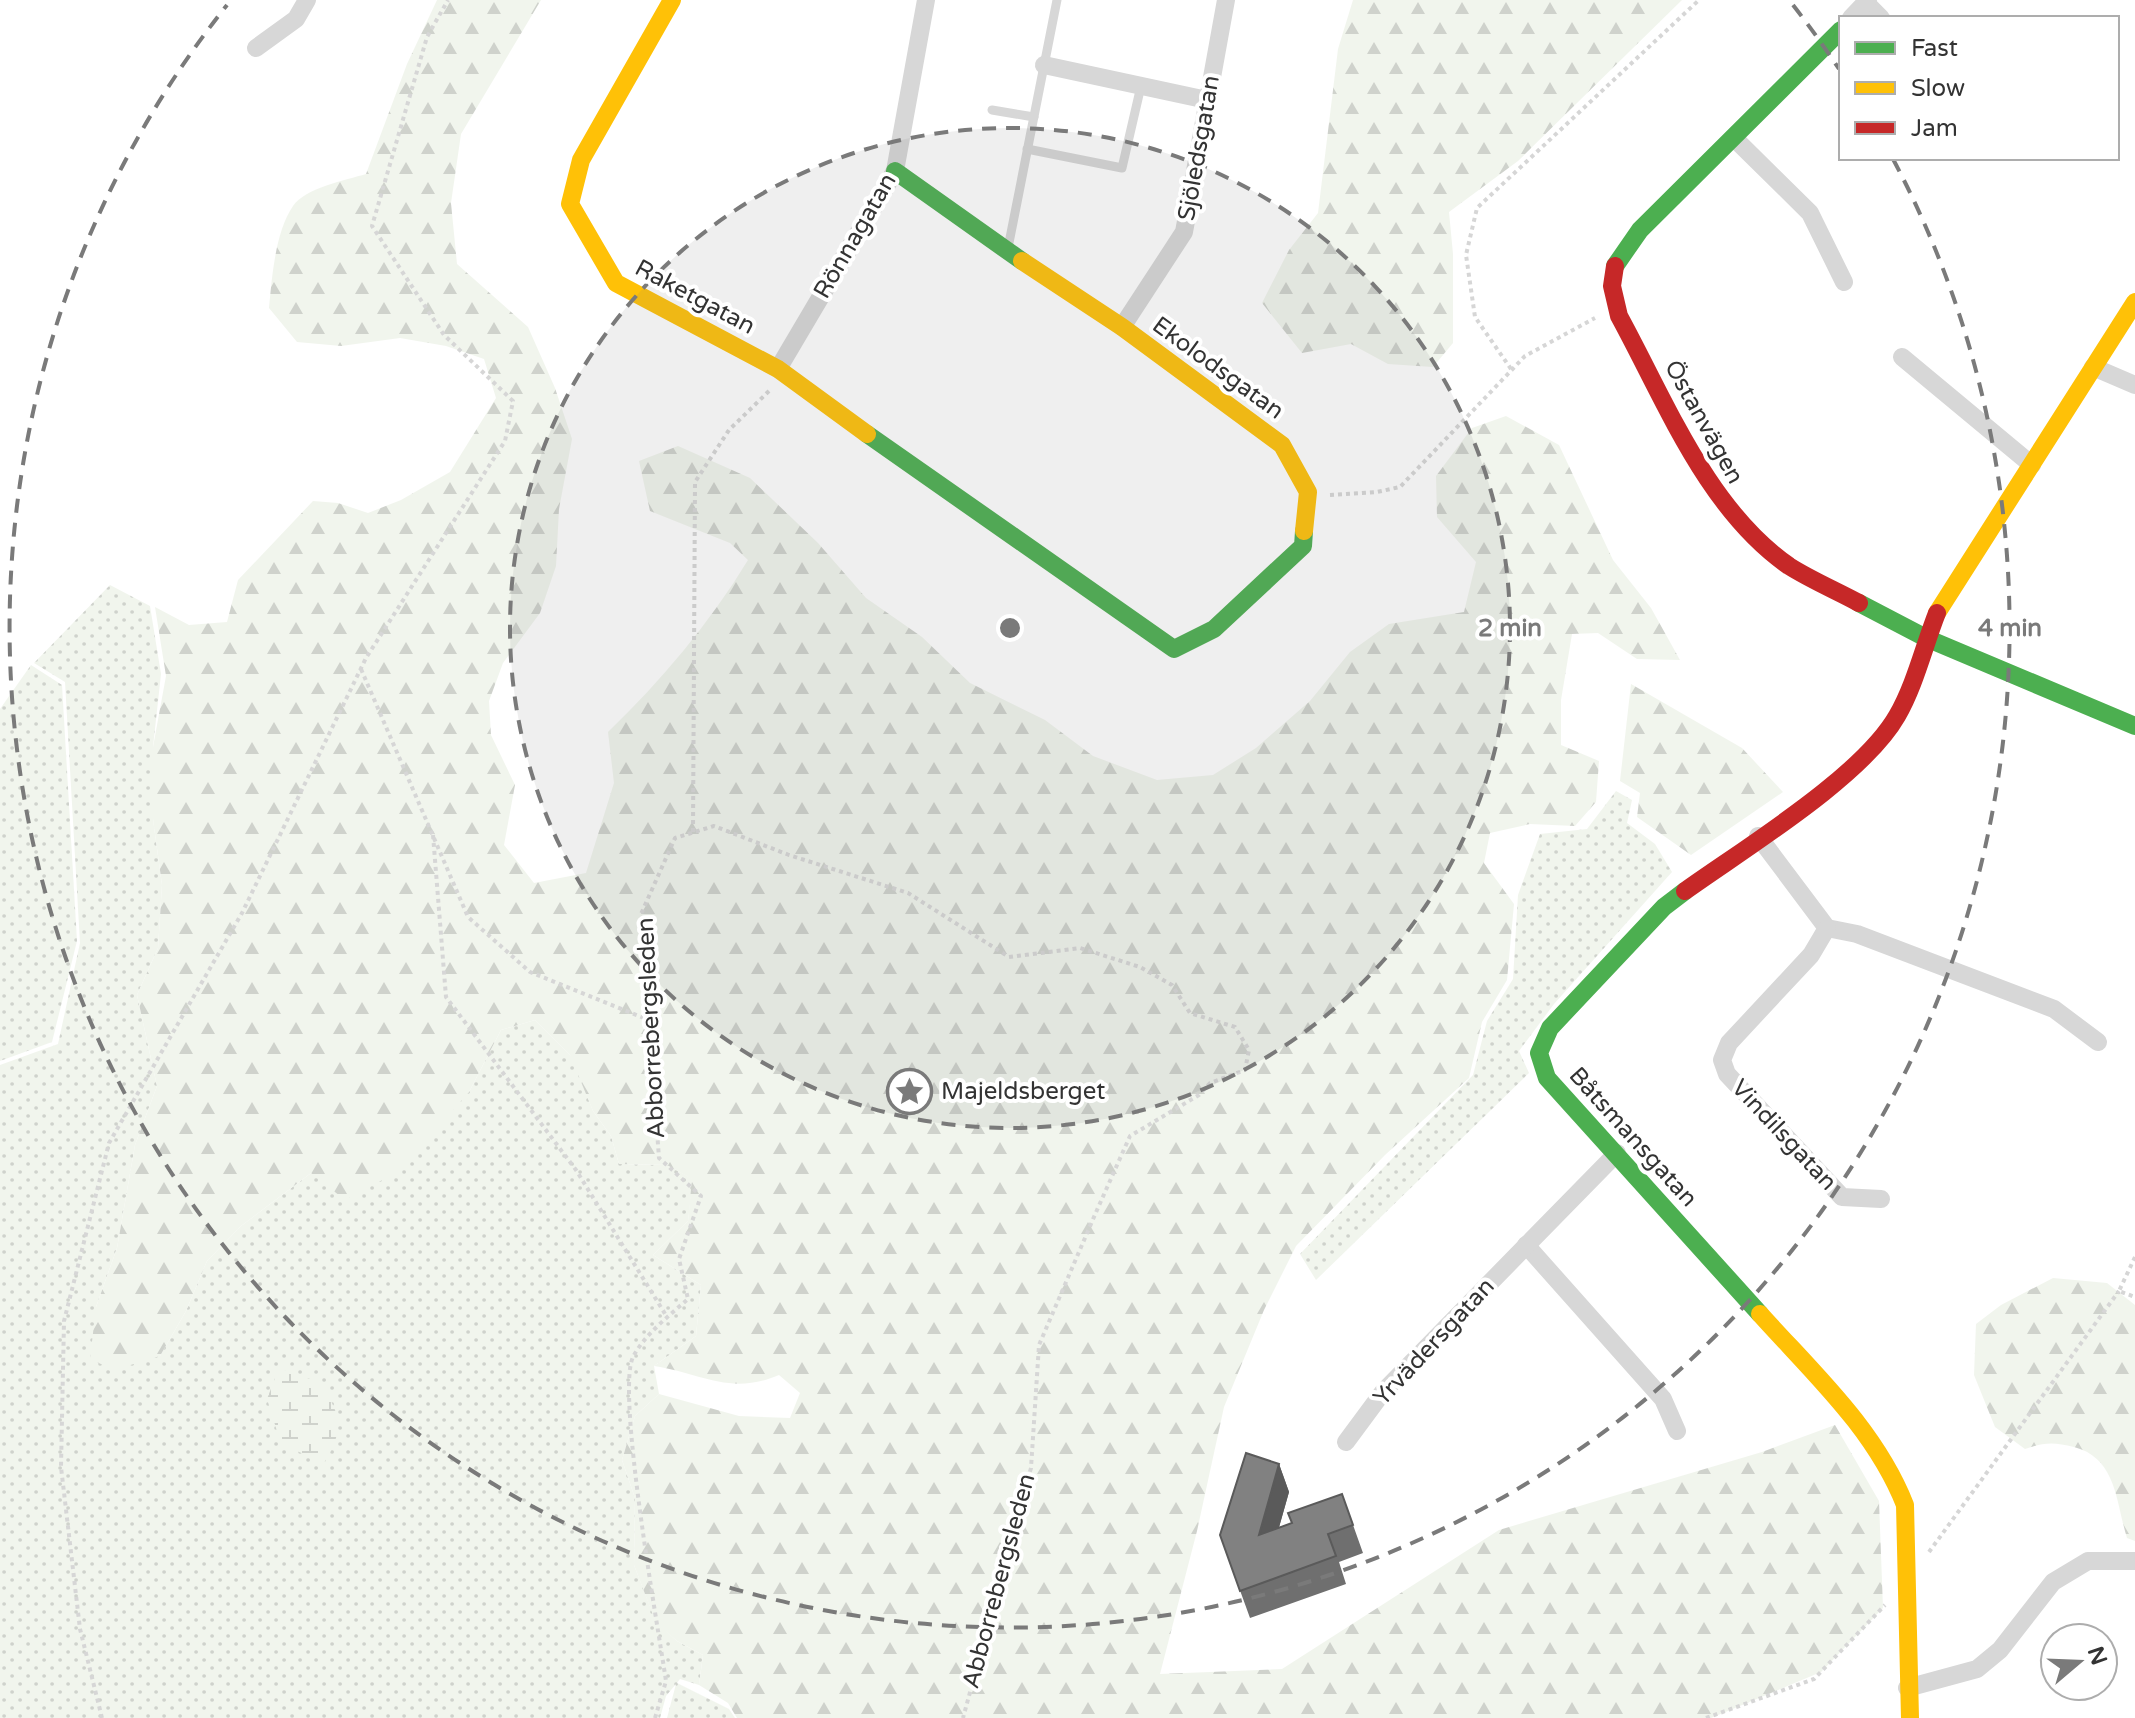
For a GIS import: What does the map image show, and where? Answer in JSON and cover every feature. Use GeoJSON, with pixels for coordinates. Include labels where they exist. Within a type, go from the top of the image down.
{"type":"FeatureCollection","features":[{"type":"Feature","properties":{"kind":"street"},"geometry":{"type":"LineString","coordinates":[[256,48],[296,19],[307,0]]}},
{"type":"Feature","properties":{"kind":"street","name":"Raketgatan"},"geometry":{"type":"LineString","coordinates":[[672,0],[581,160],[570,204],[616,283],[782,372]]}},
{"type":"Feature","properties":{"kind":"street","name":"Rönnagatan"},"geometry":{"type":"LineString","coordinates":[[782,372],[895,171],[926,0]]}},
{"type":"Feature","properties":{"kind":"street","name":"Sjöledsgatan"},"geometry":{"type":"LineString","coordinates":[[1122,327],[1184,232],[1226,0]]}},
{"type":"Feature","properties":{"kind":"street"},"geometry":{"type":"LineString","coordinates":[[1853,16],[1866,1],[1879,16]]}},
{"type":"Feature","properties":{"kind":"street","name":"Östanvägen"},"geometry":{"type":"LineString","coordinates":[[1839,32],[1812,63],[1631,241],[1614,269],[1612,292],[1616,307],[1664,403],[1721,502],[1763,545],[1791,567],[1926,638],[2135,726]]}},
{"type":"Feature","properties":{"kind":"street"},"geometry":{"type":"LineString","coordinates":[[1044,65],[1207,100]]}},
{"type":"Feature","properties":{"kind":"street"},"geometry":{"type":"LineString","coordinates":[[1734,138],[1810,213],[1844,282]]}},
{"type":"Feature","properties":{"kind":"street","name":"Ekolodsgatan"},"geometry":{"type":"LineString","coordinates":[[895,171],[1122,327],[1282,445],[1308,497]]}},
{"type":"Feature","properties":{"kind":"street","name":"Båtsmansgatan"},"geometry":{"type":"LineString","coordinates":[[1910,1718],[1904,1586],[1905,1505],[1884,1459],[1860,1425],[1547,1078],[1539,1053],[1550,1028],[1664,907],[1843,775],[1877,745],[1898,714],[1939,608],[2135,302]]}},
{"type":"Feature","properties":{"kind":"street"},"geometry":{"type":"LineString","coordinates":[[1902,357],[2032,465]]}},
{"type":"Feature","properties":{"kind":"street"},"geometry":{"type":"LineString","coordinates":[[2093,367],[2135,385]]}},
{"type":"Feature","properties":{"kind":"street"},"geometry":{"type":"LineString","coordinates":[[782,372],[970,509],[1174,649],[1214,629],[1303,546],[1308,497]]}},
{"type":"Feature","properties":{"kind":"street"},"geometry":{"type":"LineString","coordinates":[[1758,836],[1827,928],[1857,934],[2054,1009],[2098,1042]]}},
{"type":"Feature","properties":{"kind":"street","name":"Vindilsgatan"},"geometry":{"type":"LineString","coordinates":[[1827,928],[1811,955],[1729,1043],[1722,1060],[1727,1074],[1842,1197],[1881,1199]]}},
{"type":"Feature","properties":{"kind":"street","name":"Yrvädersgatan"},"geometry":{"type":"LineString","coordinates":[[1346,1442],[1383,1392],[1617,1153]]}},
{"type":"Feature","properties":{"kind":"street"},"geometry":{"type":"LineString","coordinates":[[1526,1245],[1663,1399],[1677,1431]]}},
{"type":"Feature","properties":{"kind":"street"},"geometry":{"type":"LineString","coordinates":[[1907,1688],[1977,1669],[2000,1650],[2053,1582],[2088,1561],[2135,1561]]}},
{"type":"Feature","properties":{"kind":"lane"},"geometry":{"type":"LineString","coordinates":[[1008,251],[1057,0]]}},
{"type":"Feature","properties":{"kind":"lane"},"geometry":{"type":"LineString","coordinates":[[1027,149],[1122,168],[1141,86]]}},
{"type":"Feature","properties":{"kind":"lane"},"geometry":{"type":"LineString","coordinates":[[992,110],[1034,117]]}},
{"type":"Feature","properties":{"kind":"path"},"geometry":{"type":"LineString","coordinates":[[102,1718],[80,1629],[61,1467],[64,1321],[109,1143],[242,913],[361,669],[505,441],[513,401],[444,335],[372,226],[427,37],[448,0]]}},
{"type":"Feature","properties":{"kind":"path"},"geometry":{"type":"LineString","coordinates":[[1511,369],[1475,317],[1466,255],[1477,208],[1699,0]]}},
{"type":"Feature","properties":{"kind":"path"},"geometry":{"type":"LineString","coordinates":[[1308,497],[1377,492],[1400,487],[1525,356],[1616,307]]}},
{"type":"Feature","properties":{"kind":"path"},"geometry":{"type":"LineString","coordinates":[[693,832],[695,482],[729,430],[782,372]]}},
{"type":"Feature","properties":{"kind":"path"},"geometry":{"type":"LineString","coordinates":[[361,669],[468,917],[530,972],[649,1020]]}},
{"type":"Feature","properties":{"kind":"path","name":"Abborrebergsleden"},"geometry":{"type":"LineString","coordinates":[[655,1718],[666,1681],[628,1410],[632,1358],[667,1317],[688,1299],[679,1259],[701,1196],[659,1158],[641,914],[675,838],[714,826],[908,893],[1009,957],[1080,948],[1140,967],[1172,985],[1190,1013],[1235,1027],[1249,1050],[1245,1070],[1210,1083],[1199,1095],[1130,1136],[1050,1318],[1039,1345],[1031,1468],[963,1718]]}},
{"type":"Feature","properties":{"kind":"path"},"geometry":{"type":"LineString","coordinates":[[433,835],[446,997],[576,1170],[667,1317]]}},
{"type":"Feature","properties":{"kind":"path"},"geometry":{"type":"LineString","coordinates":[[1923,1560],[2119,1291],[2135,1257]]}},
{"type":"Feature","properties":{"kind":"path"},"geometry":{"type":"LineString","coordinates":[[2119,1291],[2135,1297]]}},
{"type":"Feature","properties":{"kind":"path"},"geometry":{"type":"LineString","coordinates":[[1706,1718],[1814,1679],[1904,1586]]}},
{"type":"Feature","properties":{"kind":"green space"},"geometry":{"type":"Polygon","coordinates":[[[437,0],[541,0],[461,134],[451,203],[457,264],[528,327],[555,388],[572,439],[559,509],[556,566],[540,613],[503,663],[489,701],[491,735],[515,785],[504,845],[534,883],[586,873],[614,783],[608,732],[684,650],[748,560],[730,543],[650,511],[639,461],[678,446],[750,478],[818,543],[866,598],[922,637],[970,683],[1045,720],[1093,756],[1157,780],[1213,775],[1256,748],[1310,701],[1350,652],[1389,624],[1464,612],[1476,562],[1437,517],[1436,476],[1472,428],[1506,416],[1559,445],[1613,560],[1651,608],[1680,660],[1637,659],[1598,633],[1572,634],[1561,700],[1561,745],[1599,761],[1596,802],[1575,826],[1530,824],[1490,833],[1484,863],[1514,904],[1507,980],[1482,1022],[1469,1078],[1385,1155],[1296,1246],[1264,1310],[1224,1407],[1197,1531],[1160,1674],[1282,1669],[1499,1530],[1762,1452],[1835,1425],[1879,1501],[1883,1608],[1821,1672],[1711,1718],[737,1718],[728,1703],[699,1685],[703,1655],[677,1641],[656,1623],[634,1565],[635,1498],[622,1460],[635,1416],[659,1394],[739,1416],[790,1418],[800,1393],[779,1375],[761,1381],[730,1383],[654,1366],[696,1336],[701,1285],[653,1255],[688,1221],[692,1179],[667,1165],[619,1164],[611,1136],[593,1111],[570,1055],[535,1020],[501,1030],[469,1092],[428,1139],[388,1177],[345,1200],[311,1173],[241,1226],[207,1261],[186,1311],[160,1356],[114,1370],[90,1359],[96,1307],[117,1248],[135,1145],[157,1086],[137,995],[158,948],[162,885],[153,819],[153,747],[166,676],[155,607],[189,625],[227,622],[238,580],[313,501],[338,503],[368,513],[401,500],[450,472],[496,398],[484,359],[446,346],[400,338],[341,346],[297,342],[269,308],[275,256],[282,229],[293,206],[307,194],[366,174],[407,64],[437,0]]]}},
{"type":"Feature","properties":{"kind":"green space"},"geometry":{"type":"Polygon","coordinates":[[[1353,0],[1682,0],[1518,161],[1449,212],[1453,254],[1453,343],[1433,367],[1388,364],[1351,344],[1302,353],[1262,303],[1289,250],[1318,213],[1338,49],[1353,0]]]}},
{"type":"Feature","properties":{"kind":"green space"},"geometry":{"type":"Polygon","coordinates":[[[110,585],[150,606],[161,674],[153,747],[153,819],[162,885],[158,948],[137,995],[157,1086],[135,1145],[117,1248],[96,1307],[160,1356],[186,1311],[207,1261],[241,1226],[311,1173],[469,1092],[501,1030],[535,1020],[572,1057],[593,1111],[611,1136],[619,1164],[667,1165],[693,1179],[688,1221],[653,1255],[701,1285],[696,1336],[654,1366],[659,1394],[635,1416],[622,1460],[635,1498],[634,1565],[656,1622],[677,1641],[703,1655],[699,1685],[680,1679],[677,1683],[729,1709],[735,1718],[667,1718],[676,1684],[666,1696],[660,1718],[0,1718],[0,1065],[58,1044],[80,943],[65,682],[34,663],[110,585]]]}},
{"type":"Feature","properties":{"kind":"green space"},"geometry":{"type":"Polygon","coordinates":[[[31,665],[62,685],[77,941],[52,1042],[0,1061],[0,709],[31,665]]]}},
{"type":"Feature","properties":{"kind":"green space"},"geometry":{"type":"Polygon","coordinates":[[[1631,684],[1742,748],[1783,792],[1691,855],[1637,817],[1640,793],[1620,781],[1631,684]]]}},
{"type":"Feature","properties":{"kind":"green space"},"geometry":{"type":"Polygon","coordinates":[[[1616,791],[1632,800],[1627,823],[1655,844],[1672,872],[1554,1004],[1519,1051],[1529,1073],[1316,1280],[1300,1254],[1473,1075],[1487,1021],[1513,979],[1518,895],[1540,834],[1587,829],[1616,791]]]}},
{"type":"Feature","properties":{"kind":"green space"},"geometry":{"type":"Polygon","coordinates":[[[2053,1278],[2107,1283],[2135,1305],[2135,1541],[2127,1538],[2117,1497],[2107,1471],[2099,1461],[2088,1453],[2061,1444],[2025,1449],[1995,1427],[1974,1375],[1976,1324],[2001,1305],[2053,1278]]]}},
{"type":"Feature","properties":{"kind":"green space"},"geometry":{"type":"Polygon","coordinates":[[[279,1368],[321,1383],[333,1405],[338,1431],[324,1463],[281,1444],[267,1399],[279,1368]]]}},
{"type":"Feature","properties":{"kind":"building"},"geometry":{"type":"Polygon","coordinates":[[[1246,1453],[1279,1464],[1259,1535],[1292,1523],[1288,1513],[1342,1494],[1353,1525],[1328,1534],[1336,1556],[1240,1591],[1220,1535],[1246,1453]]]}},
{"type":"Feature","properties":{"kind":"traffic: fast"},"geometry":{"type":"LineString","coordinates":[[1615,266],[1640,230],[1839,32]]}},
{"type":"Feature","properties":{"kind":"traffic: fast"},"geometry":{"type":"LineString","coordinates":[[895,171],[1022,261]]}},
{"type":"Feature","properties":{"kind":"traffic: fast"},"geometry":{"type":"LineString","coordinates":[[867,434],[1174,649],[1214,629],[1303,546],[1304,531]]}},
{"type":"Feature","properties":{"kind":"traffic: fast"},"geometry":{"type":"LineString","coordinates":[[1859,603],[1926,638],[2135,726]]}},
{"type":"Feature","properties":{"kind":"traffic: fast"},"geometry":{"type":"LineString","coordinates":[[1685,891],[1664,907],[1550,1028],[1539,1053],[1547,1078],[1760,1314]]}},
{"type":"Feature","properties":{"kind":"traffic: slow"},"geometry":{"type":"LineString","coordinates":[[672,0],[581,160],[570,204],[616,283],[778,369],[867,434]]}},
{"type":"Feature","properties":{"kind":"traffic: slow"},"geometry":{"type":"LineString","coordinates":[[1022,261],[1122,327],[1282,445],[1308,492],[1304,531]]}},
{"type":"Feature","properties":{"kind":"traffic: slow"},"geometry":{"type":"LineString","coordinates":[[1937,613],[2135,302]]}},
{"type":"Feature","properties":{"kind":"traffic: slow"},"geometry":{"type":"LineString","coordinates":[[1760,1314],[1860,1427],[1877,1451],[1905,1505],[1910,1718]]}},
{"type":"Feature","properties":{"kind":"traffic: jam"},"geometry":{"type":"LineString","coordinates":[[1615,266],[1612,286],[1619,316],[1672,418],[1712,485],[1734,515],[1789,566],[1859,603]]}},
{"type":"Feature","properties":{"kind":"traffic: jam"},"geometry":{"type":"LineString","coordinates":[[1685,891],[1830,787],[1880,739],[1897,716],[1909,691],[1937,613]]}},
{"type":"Feature","properties":{"kind":"place","name":"Majeldsberget"},"geometry":{"type":"Point","coordinates":[910,1091]}}]}
